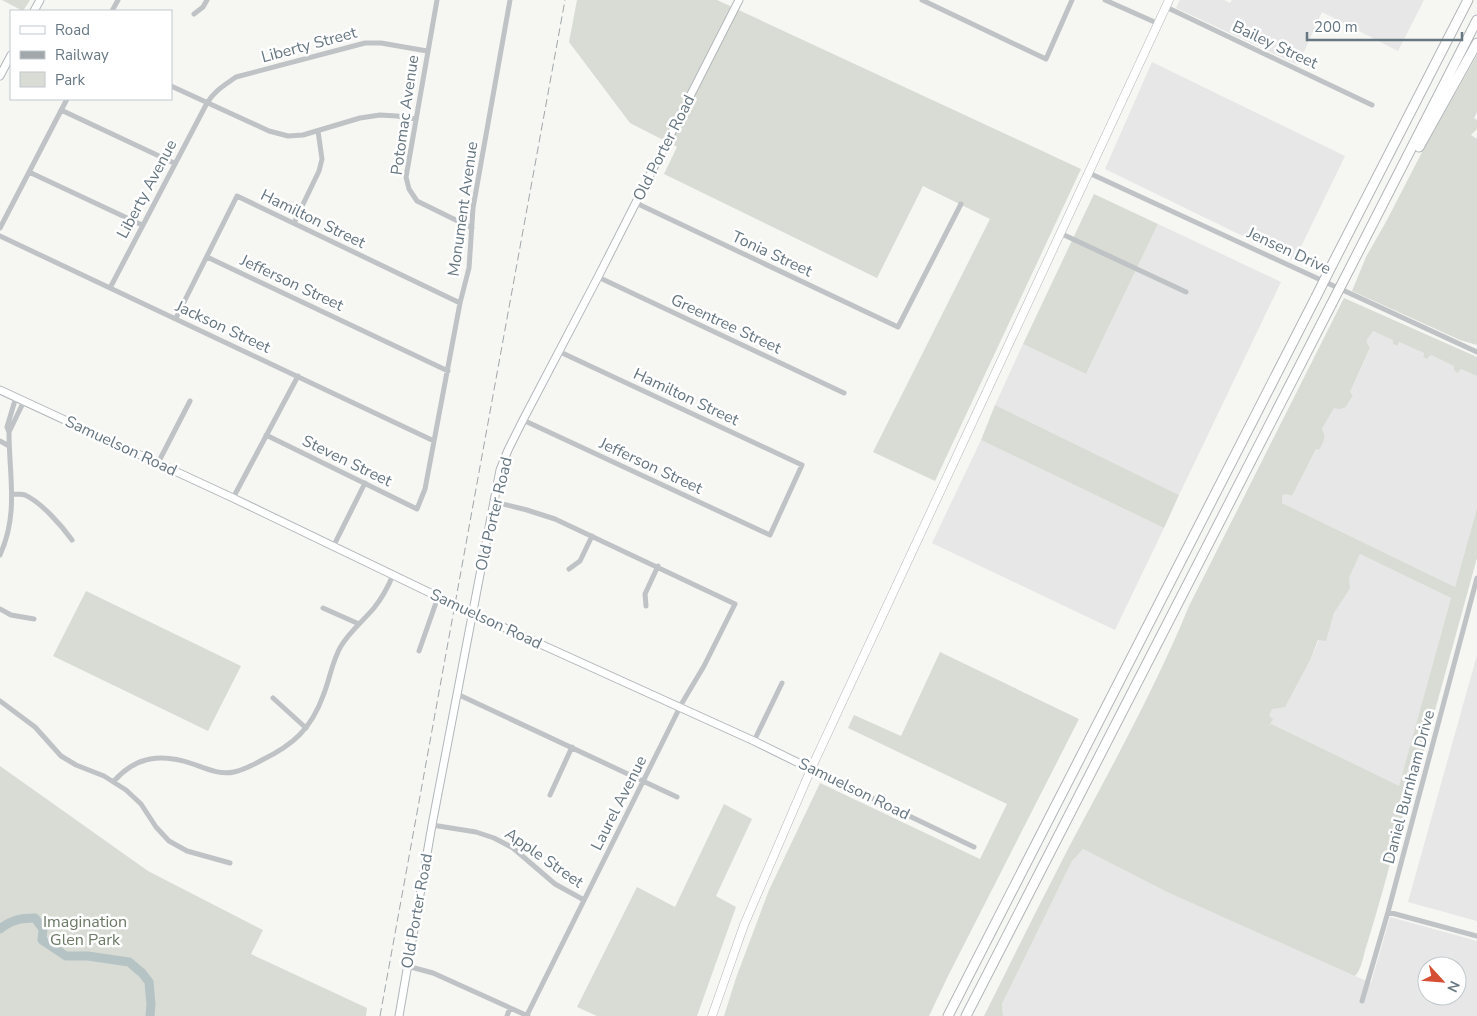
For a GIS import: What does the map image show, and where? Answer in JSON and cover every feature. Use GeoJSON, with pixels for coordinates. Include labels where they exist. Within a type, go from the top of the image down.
{"type":"FeatureCollection","features":[{"type":"Feature","properties":{"kind":"highway"},"geometry":{"type":"LineString","coordinates":[[1426,84],[1462,0]]}},
{"type":"Feature","properties":{"kind":"highway"},"geometry":{"type":"LineString","coordinates":[[948,1016],[1468,0]]}},
{"type":"Feature","properties":{"kind":"highway"},"geometry":{"type":"LineString","coordinates":[[966,1016],[1477,20]]}},
{"type":"Feature","properties":{"kind":"highway"},"geometry":{"type":"LineString","coordinates":[[1355,258],[1385,211],[1477,43]]}},
{"type":"Feature","properties":{"kind":"main road"},"geometry":{"type":"LineString","coordinates":[[712,1016],[744,925],[811,769],[1168,4]]}},
{"type":"Feature","properties":{"kind":"street"},"geometry":{"type":"LineString","coordinates":[[194,14],[203,7],[207,0]]}},
{"type":"Feature","properties":{"kind":"street","name":"Potomac Avenue"},"geometry":{"type":"LineString","coordinates":[[437,0],[406,177],[409,189],[417,201],[472,228]]}},
{"type":"Feature","properties":{"kind":"street","name":"Monument Avenue"},"geometry":{"type":"LineString","coordinates":[[417,509],[425,489],[460,303],[469,268],[473,208],[510,0]]}},
{"type":"Feature","properties":{"kind":"street","name":"Old Porter Road"},"geometry":{"type":"LineString","coordinates":[[399,1016],[432,825],[500,470],[508,450],[558,351],[598,277],[739,0]]}},
{"type":"Feature","properties":{"kind":"street"},"geometry":{"type":"LineString","coordinates":[[922,0],[1046,59],[1072,0]]}},
{"type":"Feature","properties":{"kind":"street"},"geometry":{"type":"LineString","coordinates":[[1104,0],[1159,24]]}},
{"type":"Feature","properties":{"kind":"street","name":"Bailey Street"},"geometry":{"type":"LineString","coordinates":[[1168,4],[1372,105]]}},
{"type":"Feature","properties":{"kind":"street","name":"Liberty Street"},"geometry":{"type":"LineString","coordinates":[[206,103],[216,91],[236,77],[366,43],[389,44],[427,51]]}},
{"type":"Feature","properties":{"kind":"street"},"geometry":{"type":"LineString","coordinates":[[0,76],[10,57]]}},
{"type":"Feature","properties":{"kind":"street"},"geometry":{"type":"LineString","coordinates":[[172,86],[278,135],[303,135],[360,118],[380,115],[416,119]]}},
{"type":"Feature","properties":{"kind":"street"},"geometry":{"type":"LineString","coordinates":[[0,228],[66,100]]}},
{"type":"Feature","properties":{"kind":"street","name":"Liberty Avenue"},"geometry":{"type":"LineString","coordinates":[[110,288],[206,103]]}},
{"type":"Feature","properties":{"kind":"street"},"geometry":{"type":"LineString","coordinates":[[61,110],[174,164]]}},
{"type":"Feature","properties":{"kind":"street"},"geometry":{"type":"LineString","coordinates":[[294,223],[319,171],[322,158],[318,131]]}},
{"type":"Feature","properties":{"kind":"street"},"geometry":{"type":"LineString","coordinates":[[29,172],[142,225]]}},
{"type":"Feature","properties":{"kind":"street","name":"Jensen Drive"},"geometry":{"type":"LineString","coordinates":[[1089,173],[1477,352]]}},
{"type":"Feature","properties":{"kind":"street","name":"Hamilton Street"},"geometry":{"type":"LineString","coordinates":[[207,257],[237,196],[460,303]]}},
{"type":"Feature","properties":{"kind":"street","name":"Tonia Street"},"geometry":{"type":"LineString","coordinates":[[636,203],[898,327],[962,204]]}},
{"type":"Feature","properties":{"kind":"street"},"geometry":{"type":"LineString","coordinates":[[1062,234],[1186,292]]}},
{"type":"Feature","properties":{"kind":"street","name":"Jackson Street"},"geometry":{"type":"LineString","coordinates":[[0,236],[434,441]]}},
{"type":"Feature","properties":{"kind":"street"},"geometry":{"type":"LineString","coordinates":[[176,318],[207,257]]}},
{"type":"Feature","properties":{"kind":"street","name":"Jefferson Street"},"geometry":{"type":"LineString","coordinates":[[207,257],[448,371]]}},
{"type":"Feature","properties":{"kind":"street","name":"Greentree Street"},"geometry":{"type":"LineString","coordinates":[[598,277],[844,392]]}},
{"type":"Feature","properties":{"kind":"street","name":"Hamilton Street"},"geometry":{"type":"LineString","coordinates":[[558,351],[802,465],[770,535]]}},
{"type":"Feature","properties":{"kind":"street"},"geometry":{"type":"LineString","coordinates":[[233,498],[298,376]]}},
{"type":"Feature","properties":{"kind":"street","name":"Samuelson Road"},"geometry":{"type":"LineString","coordinates":[[0,390],[233,498],[472,614],[754,741],[974,847]]}},
{"type":"Feature","properties":{"kind":"street"},"geometry":{"type":"LineString","coordinates":[[9,432],[6,427],[16,398]]}},
{"type":"Feature","properties":{"kind":"street"},"geometry":{"type":"LineString","coordinates":[[0,555],[8,530],[13,494],[9,432],[24,401]]}},
{"type":"Feature","properties":{"kind":"street"},"geometry":{"type":"LineString","coordinates":[[158,463],[190,401]]}},
{"type":"Feature","properties":{"kind":"street","name":"Jefferson Street"},"geometry":{"type":"LineString","coordinates":[[523,420],[770,535]]}},
{"type":"Feature","properties":{"kind":"street","name":"Steven Street"},"geometry":{"type":"LineString","coordinates":[[266,435],[417,509]]}},
{"type":"Feature","properties":{"kind":"street"},"geometry":{"type":"LineString","coordinates":[[0,441],[9,446]]}},
{"type":"Feature","properties":{"kind":"street"},"geometry":{"type":"LineString","coordinates":[[333,547],[365,483]]}},
{"type":"Feature","properties":{"kind":"street"},"geometry":{"type":"LineString","coordinates":[[13,494],[23,495],[35,502],[59,522],[72,540]]}},
{"type":"Feature","properties":{"kind":"street"},"geometry":{"type":"LineString","coordinates":[[495,502],[540,514],[658,566],[645,594],[646,606]]}},
{"type":"Feature","properties":{"kind":"street"},"geometry":{"type":"LineString","coordinates":[[569,569],[580,561],[592,536]]}},
{"type":"Feature","properties":{"kind":"street","name":"Laurel Avenue"},"geometry":{"type":"LineString","coordinates":[[528,1016],[680,708],[704,666],[735,604],[658,566]]}},
{"type":"Feature","properties":{"kind":"street"},"geometry":{"type":"LineString","coordinates":[[114,781],[133,764],[154,758],[185,761],[226,773],[243,770],[292,743],[306,728],[324,695],[338,651],[349,635],[382,598],[393,576]]}},
{"type":"Feature","properties":{"kind":"street","name":"Daniel Burnham Drive"},"geometry":{"type":"LineString","coordinates":[[1362,1001],[1388,912],[1477,578]]}},
{"type":"Feature","properties":{"kind":"street"},"geometry":{"type":"LineString","coordinates":[[419,652],[438,597]]}},
{"type":"Feature","properties":{"kind":"street"},"geometry":{"type":"LineString","coordinates":[[323,608],[359,624]]}},
{"type":"Feature","properties":{"kind":"street"},"geometry":{"type":"LineString","coordinates":[[0,609],[11,615],[34,619]]}},
{"type":"Feature","properties":{"kind":"street"},"geometry":{"type":"LineString","coordinates":[[754,741],[782,683]]}},
{"type":"Feature","properties":{"kind":"street"},"geometry":{"type":"LineString","coordinates":[[457,694],[677,797]]}},
{"type":"Feature","properties":{"kind":"street"},"geometry":{"type":"LineString","coordinates":[[273,698],[306,728]]}},
{"type":"Feature","properties":{"kind":"street"},"geometry":{"type":"LineString","coordinates":[[0,701],[36,726],[61,756],[76,765],[114,781],[141,804],[156,827],[169,841],[187,851],[230,863]]}},
{"type":"Feature","properties":{"kind":"street"},"geometry":{"type":"LineString","coordinates":[[550,795],[572,747]]}},
{"type":"Feature","properties":{"kind":"street","name":"Apple Street"},"geometry":{"type":"LineString","coordinates":[[432,825],[476,832],[500,841],[513,848],[555,884],[584,900]]}},
{"type":"Feature","properties":{"kind":"street"},"geometry":{"type":"LineString","coordinates":[[1388,912],[1477,936]]}},
{"type":"Feature","properties":{"kind":"street"},"geometry":{"type":"LineString","coordinates":[[407,966],[433,972],[528,1016]]}},
{"type":"Feature","properties":{"kind":"street"},"geometry":{"type":"LineString","coordinates":[[507,1016],[510,1008]]}},
{"type":"Feature","properties":{"kind":"shaded area"},"geometry":{"type":"Polygon","coordinates":[[[1180,0],[1224,0],[1230,3],[1232,0],[1424,0],[1398,51],[1322,12],[1298,65],[1176,8],[1180,0]]]}},
{"type":"Feature","properties":{"kind":"shaded area"},"geometry":{"type":"Polygon","coordinates":[[[1152,62],[1345,156],[1294,261],[1105,169],[1152,62]]]}},
{"type":"Feature","properties":{"kind":"shaded area"},"geometry":{"type":"Polygon","coordinates":[[[1158,224],[1281,282],[1179,495],[995,405],[1023,344],[1086,374],[1158,224]]]}},
{"type":"Feature","properties":{"kind":"shaded area"},"geometry":{"type":"Polygon","coordinates":[[[1373,331],[1394,340],[1393,344],[1396,346],[1399,342],[1424,353],[1423,357],[1427,359],[1431,355],[1455,366],[1454,370],[1461,369],[1477,376],[1477,508],[1455,587],[1282,503],[1282,496],[1286,494],[1292,496],[1316,449],[1319,450],[1324,432],[1322,429],[1334,408],[1346,407],[1353,395],[1350,392],[1370,349],[1366,344],[1366,340],[1373,331]]]}},
{"type":"Feature","properties":{"kind":"shaded area"},"geometry":{"type":"Polygon","coordinates":[[[981,440],[1164,528],[1115,630],[932,543],[981,440]]]}},
{"type":"Feature","properties":{"kind":"shaded area"},"geometry":{"type":"Polygon","coordinates":[[[1360,554],[1451,598],[1399,787],[1273,724],[1268,728],[1272,708],[1278,707],[1311,658],[1319,640],[1326,640],[1334,613],[1349,588],[1349,578],[1360,554]]]}},
{"type":"Feature","properties":{"kind":"shaded area"},"geometry":{"type":"Polygon","coordinates":[[[1477,655],[1477,921],[1408,902],[1477,655]]]}},
{"type":"Feature","properties":{"kind":"shaded area"},"geometry":{"type":"Polygon","coordinates":[[[1083,849],[1167,892],[1371,983],[1390,917],[1477,941],[1477,1016],[1003,1016],[1002,1004],[1072,861],[1083,849]]]}},
{"type":"Feature","properties":{"kind":"green space"},"geometry":{"type":"Polygon","coordinates":[[[2,0],[30,0],[24,10],[2,0]]]}},
{"type":"Feature","properties":{"kind":"green space"},"geometry":{"type":"Polygon","coordinates":[[[577,0],[717,0],[1081,169],[935,481],[873,452],[990,219],[923,186],[877,278],[664,174],[677,147],[630,123],[569,42],[577,0]]]}},
{"type":"Feature","properties":{"kind":"green space"},"geometry":{"type":"Polygon","coordinates":[[[1477,55],[1477,112],[1474,118],[1477,120],[1477,129],[1471,135],[1477,139],[1477,345],[1460,340],[1352,291],[1366,257],[1477,55]]]}},
{"type":"Feature","properties":{"kind":"green space"},"geometry":{"type":"Polygon","coordinates":[[[1094,194],[1158,224],[1086,374],[1023,344],[1094,194]]]}},
{"type":"Feature","properties":{"kind":"green space"},"geometry":{"type":"Polygon","coordinates":[[[1344,298],[1477,357],[1477,376],[1461,369],[1457,373],[1454,370],[1454,366],[1431,355],[1427,359],[1423,357],[1424,353],[1399,342],[1397,346],[1393,344],[1393,340],[1373,331],[1367,341],[1370,348],[1350,392],[1353,395],[1346,407],[1334,408],[1322,429],[1324,437],[1322,444],[1319,450],[1316,449],[1292,496],[1286,494],[1282,496],[1282,503],[1455,587],[1477,508],[1477,558],[1407,812],[1404,811],[1377,911],[1358,972],[1355,976],[1167,892],[1083,849],[1072,861],[1002,1004],[1003,1016],[984,1016],[1058,868],[1147,698],[1189,606],[1344,298]],[[1360,554],[1349,578],[1350,588],[1334,613],[1326,641],[1318,640],[1311,658],[1285,707],[1272,709],[1269,716],[1273,719],[1269,726],[1272,724],[1399,786],[1451,598],[1360,554]]]}},
{"type":"Feature","properties":{"kind":"green space"},"geometry":{"type":"Polygon","coordinates":[[[995,405],[1179,495],[1164,528],[981,440],[995,405]]]}},
{"type":"Feature","properties":{"kind":"green space"},"geometry":{"type":"Polygon","coordinates":[[[86,591],[241,666],[208,731],[53,656],[86,591]]]}},
{"type":"Feature","properties":{"kind":"green space"},"geometry":{"type":"Polygon","coordinates":[[[940,652],[1079,719],[929,1016],[724,1016],[769,890],[820,783],[980,859],[1007,804],[848,728],[854,715],[901,736],[940,652]]]}},
{"type":"Feature","properties":{"kind":"green space","name":"Imagination Glen Park"},"geometry":{"type":"Polygon","coordinates":[[[0,766],[148,871],[263,930],[251,954],[367,1008],[366,1016],[0,1016],[0,766]]]}},
{"type":"Feature","properties":{"kind":"green space"},"geometry":{"type":"Polygon","coordinates":[[[724,804],[752,819],[716,896],[736,907],[697,1016],[597,1016],[577,1007],[637,887],[675,907],[724,804]]]}},
{"type":"Feature","properties":{"kind":"waterway"},"geometry":{"type":"LineString","coordinates":[[0,929],[16,920],[35,918],[43,929],[42,940],[66,956],[88,956],[129,962],[149,982],[150,1016]]}},
{"type":"Feature","properties":{"kind":"railway"},"geometry":{"type":"LineString","coordinates":[[380,1016],[565,0]]}}]}
